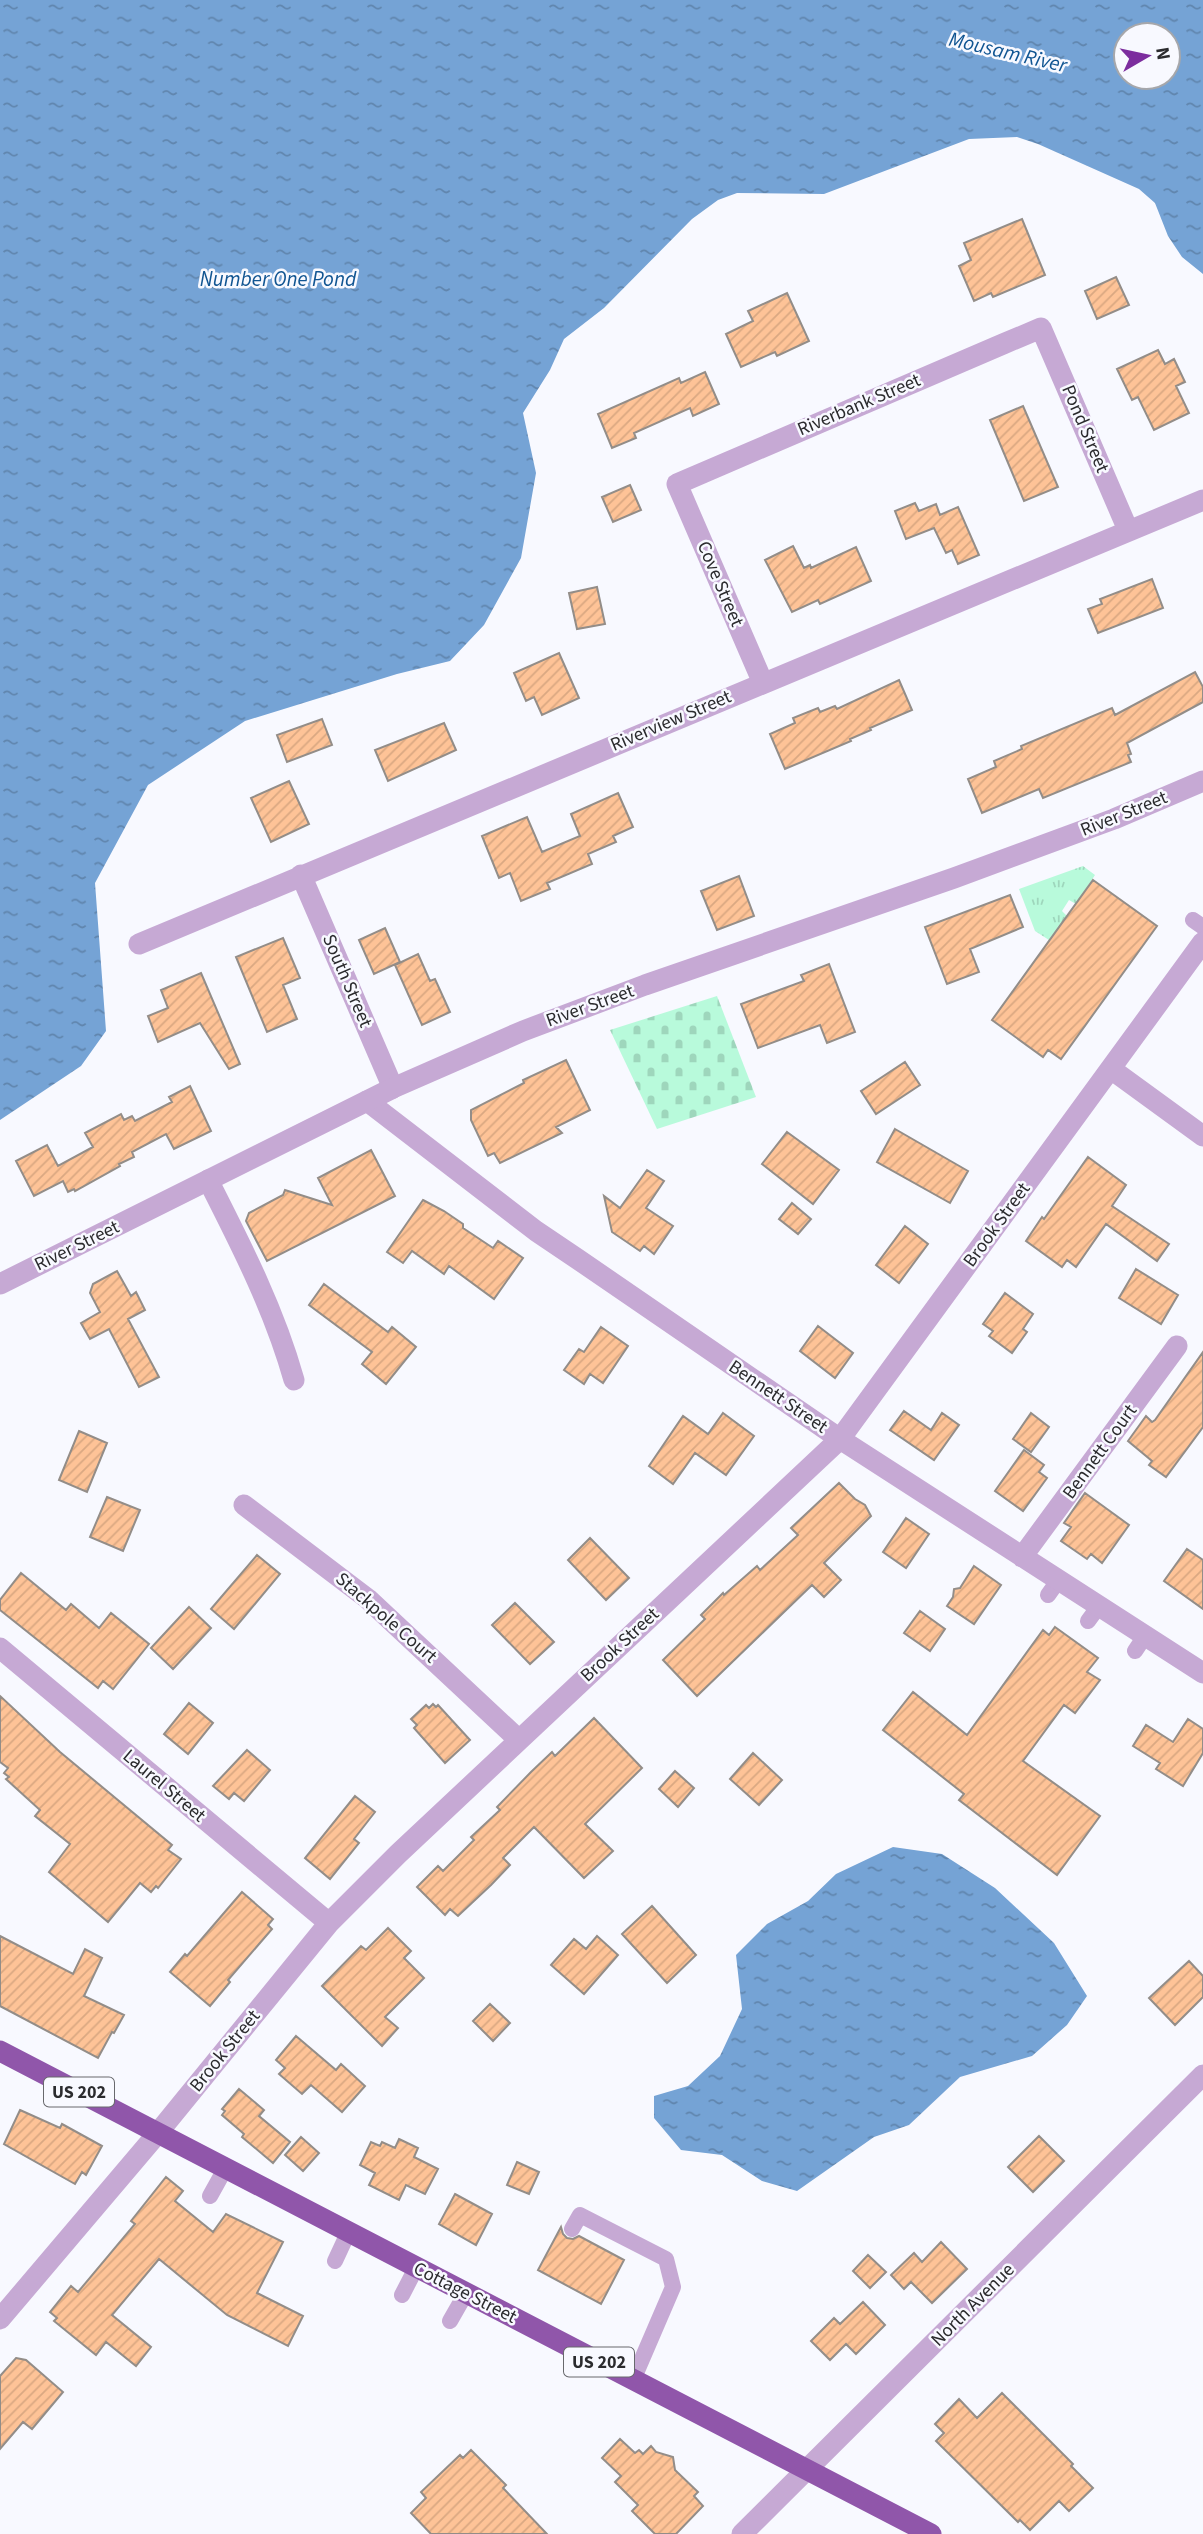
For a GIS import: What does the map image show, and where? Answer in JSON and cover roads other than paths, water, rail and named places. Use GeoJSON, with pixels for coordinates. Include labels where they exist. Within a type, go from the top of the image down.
{"type":"FeatureCollection","features":[{"type":"Feature","properties":{"kind":"highway","name":"Cottage Street"},"geometry":{"type":"LineString","coordinates":[[0,2051],[930,2534]]}},
{"type":"Feature","properties":{"kind":"street","name":"Riverbank Street"},"geometry":{"type":"LineString","coordinates":[[677,484],[1041,328]]}},
{"type":"Feature","properties":{"kind":"street","name":"Pond Street"},"geometry":{"type":"LineString","coordinates":[[1041,328],[1128,530]]}},
{"type":"Feature","properties":{"kind":"street","name":"Cove Street"},"geometry":{"type":"LineString","coordinates":[[677,484],[763,683]]}},
{"type":"Feature","properties":{"kind":"street","name":"Riverview Street"},"geometry":{"type":"LineString","coordinates":[[139,944],[1203,500]]}},
{"type":"Feature","properties":{"kind":"street","name":"River Street"},"geometry":{"type":"LineString","coordinates":[[0,1284],[393,1088],[566,1013],[1114,820],[1203,781]]}},
{"type":"Feature","properties":{"kind":"street","name":"South Street"},"geometry":{"type":"LineString","coordinates":[[301,875],[393,1088]]}},
{"type":"Feature","properties":{"kind":"street","name":"Brook Street"},"geometry":{"type":"LineString","coordinates":[[0,2319],[157,2134],[329,1923],[398,1854],[840,1439],[1203,942]]}},
{"type":"Feature","properties":{"kind":"street"},"geometry":{"type":"LineString","coordinates":[[1111,1069],[1203,1136]]}},
{"type":"Feature","properties":{"kind":"street","name":"Bennett Street"},"geometry":{"type":"LineString","coordinates":[[367,1101],[536,1231],[840,1439],[1022,1557],[1053,1588],[1140,1644],[1203,1673]]}},
{"type":"Feature","properties":{"kind":"street"},"geometry":{"type":"LineString","coordinates":[[208,1180],[267,1300],[284,1342],[294,1380]]}},
{"type":"Feature","properties":{"kind":"street","name":"Bennett Court"},"geometry":{"type":"LineString","coordinates":[[1022,1557],[1177,1346]]}},
{"type":"Feature","properties":{"kind":"street","name":"Stackpole Court"},"geometry":{"type":"LineString","coordinates":[[244,1505],[368,1599],[519,1740]]}},
{"type":"Feature","properties":{"kind":"street","name":"Laurel Street"},"geometry":{"type":"LineString","coordinates":[[0,1648],[329,1923]]}},
{"type":"Feature","properties":{"kind":"street","name":"North Avenue"},"geometry":{"type":"LineString","coordinates":[[743,2534],[1203,2075]]}},
{"type":"Feature","properties":{"kind":"lane"},"geometry":{"type":"LineString","coordinates":[[210,2196],[225,2169]]}},
{"type":"Feature","properties":{"kind":"lane"},"geometry":{"type":"LineString","coordinates":[[572,2229],[580,2216],[598,2234],[666,2259],[673,2287],[633,2380]]}},
{"type":"Feature","properties":{"kind":"lane"},"geometry":{"type":"LineString","coordinates":[[335,2261],[348,2233]]}},
{"type":"Feature","properties":{"kind":"lane"},"geometry":{"type":"LineString","coordinates":[[402,2295],[416,2268]]}},
{"type":"Feature","properties":{"kind":"lane"},"geometry":{"type":"LineString","coordinates":[[450,2321],[466,2293]]}},
{"type":"Feature","properties":{"kind":"water","name":"Number One Pond"},"geometry":{"type":"Polygon","coordinates":[[[0,0],[1203,0],[1203,274],[1182,257],[1168,236],[1155,203],[1139,189],[1017,137],[969,139],[824,194],[737,193],[718,200],[692,219],[604,308],[564,339],[550,370],[523,413],[536,473],[521,558],[484,625],[450,661],[397,674],[245,721],[148,785],[95,883],[106,1031],[81,1066],[0,1120],[0,0]]]}},
{"type":"Feature","properties":{"kind":"water"},"geometry":{"type":"Polygon","coordinates":[[[893,1847],[942,1854],[995,1888],[1054,1943],[1087,1996],[1067,2025],[1032,2056],[960,2077],[909,2125],[874,2137],[797,2191],[762,2181],[722,2155],[681,2150],[654,2118],[654,2096],[688,2086],[720,2056],[742,2009],[736,1955],[767,1924],[808,1901],[836,1874],[893,1847]]]}},
{"type":"Feature","properties":{"kind":"water label","name":"Mousam River"},"geometry":{"type":"Point","coordinates":[1008,52]}}]}
